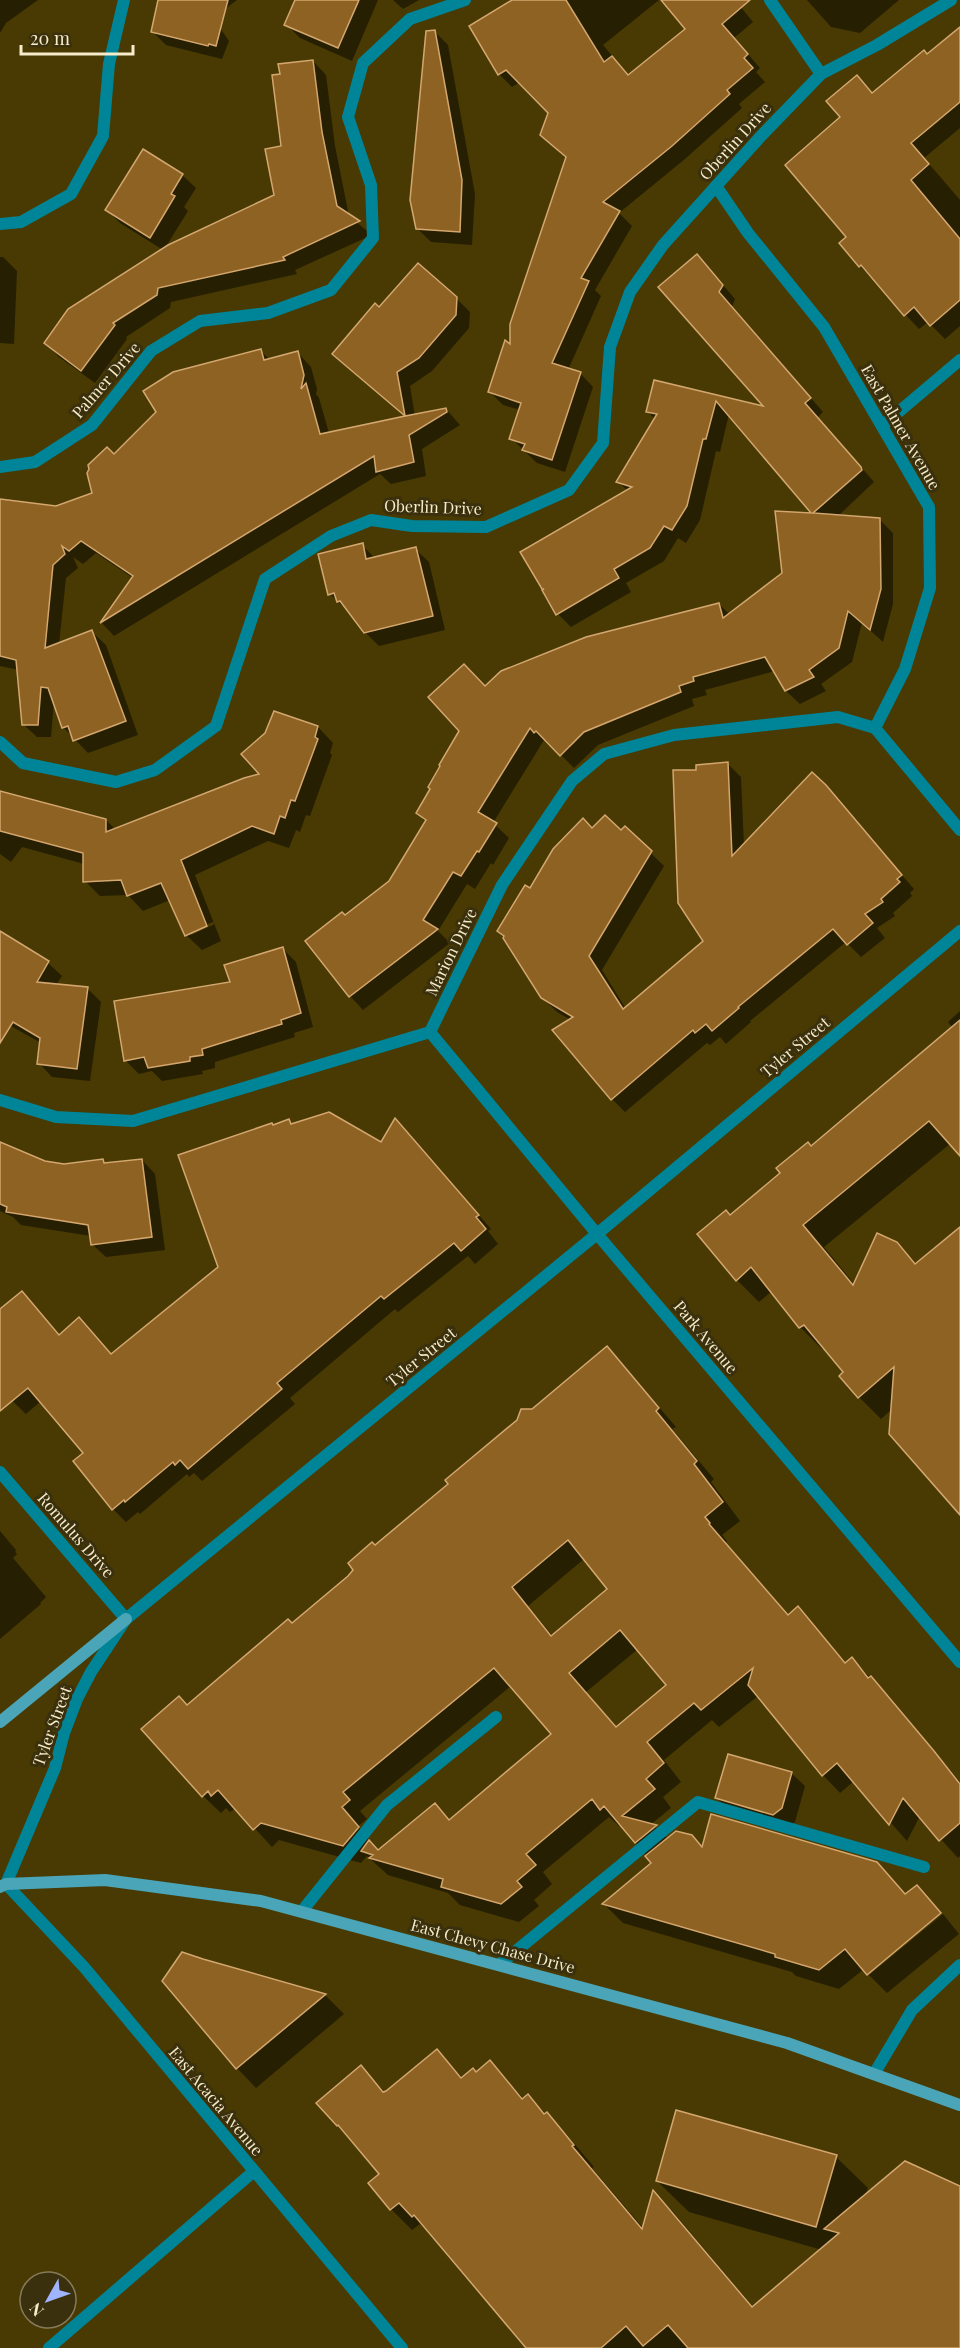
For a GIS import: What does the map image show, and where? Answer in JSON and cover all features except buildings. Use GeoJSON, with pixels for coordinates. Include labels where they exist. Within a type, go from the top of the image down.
{"type":"FeatureCollection","features":[{"type":"Feature","properties":{"kind":"main road"},"geometry":{"type":"LineString","coordinates":[[0,1722],[126,1620]]}},
{"type":"Feature","properties":{"kind":"main road","name":"East Chevy Chase Drive"},"geometry":{"type":"LineString","coordinates":[[2,1884],[105,1880],[261,1901],[787,2043],[960,2105]]}},
{"type":"Feature","properties":{"kind":"street"},"geometry":{"type":"LineString","coordinates":[[0,224],[21,222],[71,195],[103,136],[109,64],[123,0]]}},
{"type":"Feature","properties":{"kind":"street","name":"Palmer Drive"},"geometry":{"type":"LineString","coordinates":[[0,467],[35,462],[92,426],[151,351],[200,321],[268,313],[332,290],[373,238],[371,185],[348,117],[363,63],[410,20],[465,0]]}},
{"type":"Feature","properties":{"kind":"street"},"geometry":{"type":"LineString","coordinates":[[770,0],[821,74]]}},
{"type":"Feature","properties":{"kind":"street","name":"Oberlin Drive"},"geometry":{"type":"LineString","coordinates":[[0,742],[23,763],[116,782],[155,770],[216,726],[265,579],[331,536],[371,520],[412,526],[486,527],[569,490],[603,443],[610,347],[630,292],[663,245],[821,74],[877,45],[951,0]]}},
{"type":"Feature","properties":{"kind":"street","name":"East Palmer Avenue"},"geometry":{"type":"LineString","coordinates":[[716,186],[748,233],[824,327],[929,507],[930,588],[905,669],[875,728]]}},
{"type":"Feature","properties":{"kind":"street"},"geometry":{"type":"LineString","coordinates":[[882,426],[960,360]]}},
{"type":"Feature","properties":{"kind":"street","name":"Marion Drive"},"geometry":{"type":"LineString","coordinates":[[430,1032],[502,885],[572,781],[604,754],[674,735],[838,717],[875,728]]}},
{"type":"Feature","properties":{"kind":"street"},"geometry":{"type":"LineString","coordinates":[[875,728],[960,830]]}},
{"type":"Feature","properties":{"kind":"street","name":"Tyler Street"},"geometry":{"type":"LineString","coordinates":[[2,1884],[55,1768],[64,1733],[77,1699],[91,1672],[126,1620],[597,1234],[960,931]]}},
{"type":"Feature","properties":{"kind":"street"},"geometry":{"type":"LineString","coordinates":[[0,1100],[56,1117],[133,1120],[430,1032]]}},
{"type":"Feature","properties":{"kind":"street","name":"Park Avenue"},"geometry":{"type":"LineString","coordinates":[[430,1032],[597,1234],[960,1662]]}},
{"type":"Feature","properties":{"kind":"street","name":"Romulus Drive"},"geometry":{"type":"LineString","coordinates":[[0,1472],[126,1620]]}},
{"type":"Feature","properties":{"kind":"street"},"geometry":{"type":"LineString","coordinates":[[302,1911],[387,1805],[496,1717]]}},
{"type":"Feature","properties":{"kind":"street"},"geometry":{"type":"LineString","coordinates":[[500,1964],[698,1802],[924,1867]]}},
{"type":"Feature","properties":{"kind":"street","name":"East Acacia Avenue"},"geometry":{"type":"LineString","coordinates":[[2,1884],[84,1968],[402,2348]]}},
{"type":"Feature","properties":{"kind":"street"},"geometry":{"type":"LineString","coordinates":[[874,2074],[912,2010],[960,1965]]}},
{"type":"Feature","properties":{"kind":"street"},"geometry":{"type":"LineString","coordinates":[[49,2348],[253,2172]]}}]}
